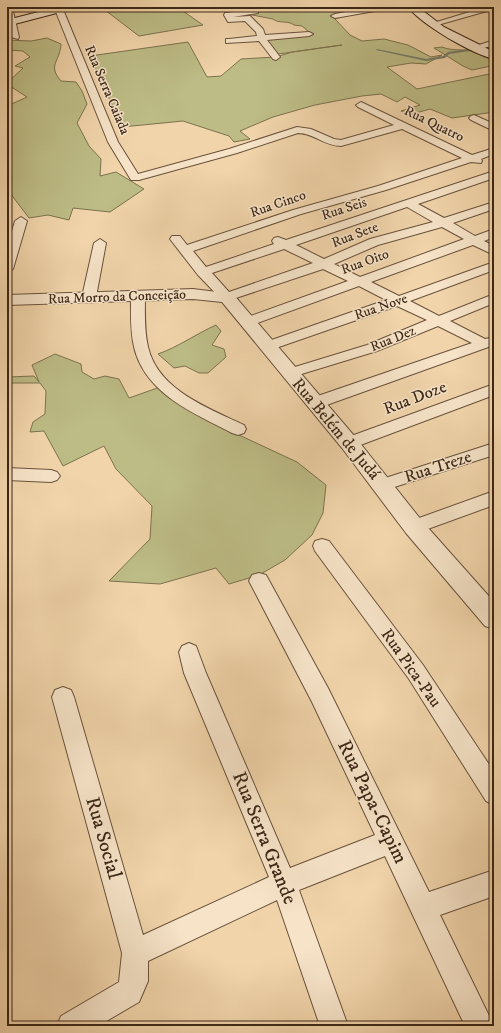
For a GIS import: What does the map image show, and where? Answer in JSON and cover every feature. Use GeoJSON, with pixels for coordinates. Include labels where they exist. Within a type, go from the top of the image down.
{"type":"FeatureCollection","features":[{"type":"Feature","properties":{"kind":"street"},"geometry":{"type":"LineString","coordinates":[[8,7],[9,23],[15,37]]}},
{"type":"Feature","properties":{"kind":"street"},"geometry":{"type":"LineString","coordinates":[[9,23],[59,8],[69,7]]}},
{"type":"Feature","properties":{"kind":"street"},"geometry":{"type":"LineString","coordinates":[[335,16],[386,7]]}},
{"type":"Feature","properties":{"kind":"street"},"geometry":{"type":"LineString","coordinates":[[413,7],[420,15],[434,24],[494,56]]}},
{"type":"Feature","properties":{"kind":"street"},"geometry":{"type":"LineString","coordinates":[[434,24],[493,7]]}},
{"type":"Feature","properties":{"kind":"street","name":"Rua Serra Caiada"},"geometry":{"type":"LineString","coordinates":[[59,8],[114,142],[135,178],[232,151],[297,130],[305,129],[336,143],[354,140],[403,125]]}},
{"type":"Feature","properties":{"kind":"street"},"geometry":{"type":"LineString","coordinates":[[256,11],[228,15],[231,20],[247,18],[260,32],[261,38],[276,57]]}},
{"type":"Feature","properties":{"kind":"street"},"geometry":{"type":"LineString","coordinates":[[229,41],[309,34]]}},
{"type":"Feature","properties":{"kind":"street"},"geometry":{"type":"LineString","coordinates":[[477,47],[494,42]]}},
{"type":"Feature","properties":{"kind":"street","name":"Rua Quatro"},"geometry":{"type":"LineString","coordinates":[[360,105],[494,170]]}},
{"type":"Feature","properties":{"kind":"street"},"geometry":{"type":"LineString","coordinates":[[474,118],[494,128]]}},
{"type":"Feature","properties":{"kind":"street"},"geometry":{"type":"LineString","coordinates":[[472,159],[494,151]]}},
{"type":"Feature","properties":{"kind":"street","name":"Rua Cinco"},"geometry":{"type":"LineString","coordinates":[[184,250],[298,212],[382,188],[472,159]]}},
{"type":"Feature","properties":{"kind":"street","name":"Rua Seis"},"geometry":{"type":"LineString","coordinates":[[203,272],[494,174]]}},
{"type":"Feature","properties":{"kind":"street"},"geometry":{"type":"LineString","coordinates":[[408,203],[494,250]]}},
{"type":"Feature","properties":{"kind":"street","name":"Rua Sete"},"geometry":{"type":"LineString","coordinates":[[227,297],[324,264],[374,242],[445,222],[494,205]]}},
{"type":"Feature","properties":{"kind":"street"},"geometry":{"type":"LineString","coordinates":[[7,269],[21,221]]}},
{"type":"Feature","properties":{"kind":"street"},"geometry":{"type":"LineString","coordinates":[[253,228],[439,320],[490,342]]}},
{"type":"Feature","properties":{"kind":"street","name":"Rua Oito"},"geometry":{"type":"LineString","coordinates":[[247,322],[494,232]]}},
{"type":"Feature","properties":{"kind":"street","name":"Rua Belém de Judá"},"geometry":{"type":"LineString","coordinates":[[176,240],[203,272],[227,297],[290,374],[350,443],[414,527],[493,617]]}},
{"type":"Feature","properties":{"kind":"street"},"geometry":{"type":"LineString","coordinates":[[89,297],[100,244]]}},
{"type":"Feature","properties":{"kind":"street","name":"Rua Nove"},"geometry":{"type":"LineString","coordinates":[[268,346],[494,266]]}},
{"type":"Feature","properties":{"kind":"street","name":"Rua Morro da Conceição"},"geometry":{"type":"LineString","coordinates":[[7,300],[193,294],[227,297]]}},
{"type":"Feature","properties":{"kind":"street"},"geometry":{"type":"LineString","coordinates":[[138,295],[136,320],[139,345],[151,373],[168,390],[238,429]]}},
{"type":"Feature","properties":{"kind":"street","name":"Rua Dez"},"geometry":{"type":"LineString","coordinates":[[290,374],[372,348],[494,298]]}},
{"type":"Feature","properties":{"kind":"street"},"geometry":{"type":"LineString","coordinates":[[315,403],[490,342]]}},
{"type":"Feature","properties":{"kind":"street","name":"Rua Doze"},"geometry":{"type":"LineString","coordinates":[[350,443],[494,389]]}},
{"type":"Feature","properties":{"kind":"street","name":"Rua Treze"},"geometry":{"type":"LineString","coordinates":[[382,485],[494,449]]}},
{"type":"Feature","properties":{"kind":"street"},"geometry":{"type":"LineString","coordinates":[[7,474],[51,476]]}},
{"type":"Feature","properties":{"kind":"street"},"geometry":{"type":"LineString","coordinates":[[414,527],[494,498]]}},
{"type":"Feature","properties":{"kind":"street","name":"Rua Pica-Pau"},"geometry":{"type":"LineString","coordinates":[[322,546],[416,672],[494,793]]}},
{"type":"Feature","properties":{"kind":"street","name":"Rua Papa-Capim"},"geometry":{"type":"LineString","coordinates":[[259,581],[317,688],[424,907],[480,1026]]}},
{"type":"Feature","properties":{"kind":"street","name":"Rua Serra Grande"},"geometry":{"type":"LineString","coordinates":[[189,652],[195,673],[284,883],[334,1026]]}},
{"type":"Feature","properties":{"kind":"street","name":"Rua Social"},"geometry":{"type":"LineString","coordinates":[[63,697],[135,953],[134,981],[129,992],[71,1026]]}},
{"type":"Feature","properties":{"kind":"street"},"geometry":{"type":"LineString","coordinates":[[135,953],[284,883],[391,841]]}},
{"type":"Feature","properties":{"kind":"street"},"geometry":{"type":"LineString","coordinates":[[424,907],[494,883]]}},
{"type":"Feature","properties":{"kind":"shaded area"},"geometry":{"type":"Polygon","coordinates":[[[101,7],[177,7],[203,25],[139,36],[101,7]]]}},
{"type":"Feature","properties":{"kind":"shaded area"},"geometry":{"type":"Polygon","coordinates":[[[281,7],[328,7],[347,15],[335,19],[350,35],[362,41],[384,39],[408,45],[431,57],[442,55],[426,64],[411,63],[387,67],[417,89],[494,73],[494,112],[452,118],[430,109],[409,115],[401,111],[420,105],[405,97],[397,102],[381,94],[315,105],[273,117],[240,131],[250,139],[234,142],[229,136],[183,121],[122,127],[90,56],[188,42],[207,77],[221,76],[241,59],[276,57],[292,52],[278,54],[264,38],[309,34],[309,32],[302,26],[247,14],[281,7]]]}},
{"type":"Feature","properties":{"kind":"shaded area"},"geometry":{"type":"Polygon","coordinates":[[[47,38],[61,44],[55,63],[55,71],[57,76],[61,81],[76,82],[82,91],[87,104],[77,123],[89,146],[101,159],[100,176],[116,172],[144,189],[110,212],[73,208],[69,220],[48,215],[29,218],[7,189],[7,106],[27,97],[13,88],[7,87],[7,83],[23,68],[15,66],[30,57],[23,51],[7,50],[7,40],[31,41],[47,38]]]}},
{"type":"Feature","properties":{"kind":"shaded area"},"geometry":{"type":"Polygon","coordinates":[[[442,47],[477,53],[494,62],[494,68],[491,66],[472,70],[434,48],[442,47]]]}},
{"type":"Feature","properties":{"kind":"shaded area"},"geometry":{"type":"Polygon","coordinates":[[[216,325],[221,331],[212,345],[224,349],[226,357],[208,373],[199,373],[185,366],[174,368],[158,354],[173,348],[216,325]]]}},
{"type":"Feature","properties":{"kind":"shaded area"},"geometry":{"type":"Polygon","coordinates":[[[55,354],[81,364],[82,372],[94,379],[105,376],[119,379],[129,398],[160,387],[239,435],[297,462],[326,485],[323,513],[312,535],[285,560],[259,575],[229,584],[216,568],[160,584],[109,581],[150,539],[152,506],[116,469],[104,446],[63,466],[44,431],[30,432],[33,422],[45,414],[46,391],[40,383],[7,383],[7,377],[34,376],[39,382],[32,365],[55,354]]]}},
{"type":"Feature","properties":{"kind":"waterway"},"geometry":{"type":"LineString","coordinates":[[377,50],[426,60],[444,57],[448,53],[475,49]]}}]}
